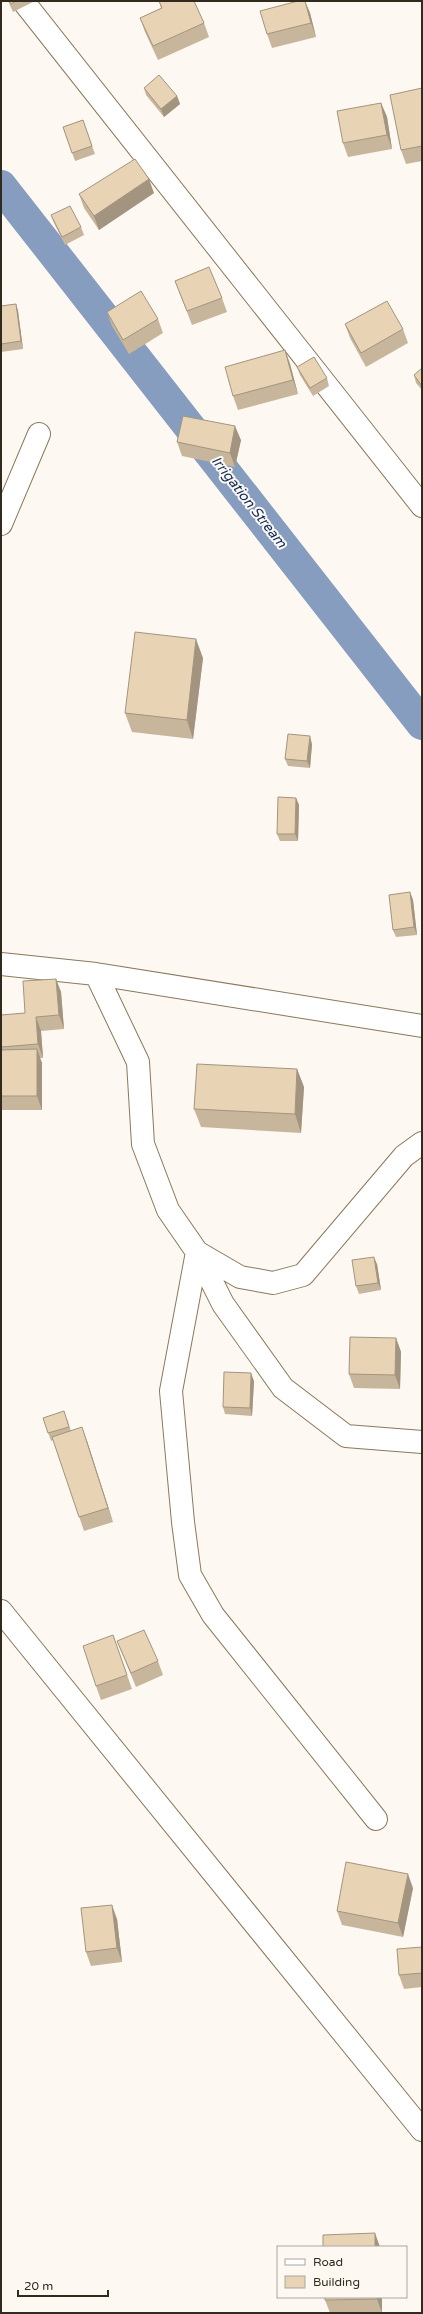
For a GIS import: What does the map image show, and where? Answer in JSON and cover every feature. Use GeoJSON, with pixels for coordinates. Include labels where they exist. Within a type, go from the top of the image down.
{"type":"FeatureCollection","features":[{"type":"Feature","properties":{"kind":"street"},"geometry":{"type":"LineString","coordinates":[[23,1],[422,506]]}},
{"type":"Feature","properties":{"kind":"street"},"geometry":{"type":"LineString","coordinates":[[1,524],[38,434]]}},
{"type":"Feature","properties":{"kind":"street"},"geometry":{"type":"LineString","coordinates":[[1,964],[96,974],[422,1026]]}},
{"type":"Feature","properties":{"kind":"street"},"geometry":{"type":"LineString","coordinates":[[96,974],[138,1062],[143,1144],[168,1210],[197,1252],[223,1304],[283,1388],[346,1436],[422,1442]]}},
{"type":"Feature","properties":{"kind":"street"},"geometry":{"type":"LineString","coordinates":[[197,1252],[240,1277],[273,1283],[303,1275],[404,1156],[422,1143]]}},
{"type":"Feature","properties":{"kind":"street"},"geometry":{"type":"LineString","coordinates":[[197,1252],[171,1391],[183,1522],[190,1575],[213,1615],[376,1819]]}},
{"type":"Feature","properties":{"kind":"street"},"geometry":{"type":"LineString","coordinates":[[1,1611],[422,2130]]}},
{"type":"Feature","properties":{"kind":"building"},"geometry":{"type":"Polygon","coordinates":[[[9,1],[16,1],[11,4],[9,1]]]}},
{"type":"Feature","properties":{"kind":"building"},"geometry":{"type":"Polygon","coordinates":[[[159,1],[194,1],[204,23],[153,46],[140,18],[162,8],[159,1]]]}},
{"type":"Feature","properties":{"kind":"building"},"geometry":{"type":"Polygon","coordinates":[[[298,1],[305,1],[311,23],[267,34],[260,11],[298,1]]]}},
{"type":"Feature","properties":{"kind":"building"},"geometry":{"type":"Polygon","coordinates":[[[159,75],[177,96],[161,109],[144,88],[159,75]]]}},
{"type":"Feature","properties":{"kind":"building"},"geometry":{"type":"Polygon","coordinates":[[[422,88],[422,146],[401,150],[390,95],[422,88]]]}},
{"type":"Feature","properties":{"kind":"building"},"geometry":{"type":"Polygon","coordinates":[[[381,103],[387,135],[343,143],[337,111],[381,103]]]}},
{"type":"Feature","properties":{"kind":"building"},"geometry":{"type":"Polygon","coordinates":[[[83,120],[92,146],[72,153],[63,127],[83,120]]]}},
{"type":"Feature","properties":{"kind":"building"},"geometry":{"type":"Polygon","coordinates":[[[135,159],[149,179],[94,216],[79,194],[135,159]]]}},
{"type":"Feature","properties":{"kind":"building"},"geometry":{"type":"Polygon","coordinates":[[[70,206],[81,227],[62,237],[51,215],[70,206]]]}},
{"type":"Feature","properties":{"kind":"building"},"geometry":{"type":"Polygon","coordinates":[[[209,267],[222,298],[187,311],[175,281],[209,267]]]}},
{"type":"Feature","properties":{"kind":"building"},"geometry":{"type":"Polygon","coordinates":[[[141,291],[158,319],[123,340],[107,312],[141,291]]]}},
{"type":"Feature","properties":{"kind":"building"},"geometry":{"type":"Polygon","coordinates":[[[387,301],[403,329],[361,353],[345,324],[387,301]]]}},
{"type":"Feature","properties":{"kind":"building"},"geometry":{"type":"Polygon","coordinates":[[[16,304],[21,341],[1,344],[1,306],[16,304]]]}},
{"type":"Feature","properties":{"kind":"building"},"geometry":{"type":"Polygon","coordinates":[[[285,350],[293,380],[233,396],[225,367],[285,350]]]}},
{"type":"Feature","properties":{"kind":"building"},"geometry":{"type":"Polygon","coordinates":[[[314,357],[327,378],[310,388],[297,367],[314,357]]]}},
{"type":"Feature","properties":{"kind":"building"},"geometry":{"type":"Polygon","coordinates":[[[422,368],[422,386],[414,375],[422,368]]]}},
{"type":"Feature","properties":{"kind":"building"},"geometry":{"type":"Polygon","coordinates":[[[183,416],[235,426],[230,453],[177,442],[183,416]]]}},
{"type":"Feature","properties":{"kind":"building"},"geometry":{"type":"Polygon","coordinates":[[[135,632],[196,639],[187,720],[125,713],[135,632]]]}},
{"type":"Feature","properties":{"kind":"building"},"geometry":{"type":"Polygon","coordinates":[[[288,734],[310,736],[307,761],[285,759],[288,734]]]}},
{"type":"Feature","properties":{"kind":"building"},"geometry":{"type":"Polygon","coordinates":[[[278,797],[296,798],[295,834],[277,834],[278,797]]]}},
{"type":"Feature","properties":{"kind":"building"},"geometry":{"type":"Polygon","coordinates":[[[410,892],[414,927],[393,930],[389,895],[410,892]]]}},
{"type":"Feature","properties":{"kind":"building"},"geometry":{"type":"Polygon","coordinates":[[[56,979],[59,1015],[36,1017],[38,1044],[1,1047],[1,1015],[25,1013],[23,981],[56,979]]]}},
{"type":"Feature","properties":{"kind":"building"},"geometry":{"type":"Polygon","coordinates":[[[37,1049],[37,1096],[1,1096],[1,1050],[37,1049]]]}},
{"type":"Feature","properties":{"kind":"building"},"geometry":{"type":"Polygon","coordinates":[[[197,1064],[297,1069],[295,1114],[194,1109],[197,1064]]]}},
{"type":"Feature","properties":{"kind":"building"},"geometry":{"type":"Polygon","coordinates":[[[374,1257],[378,1283],[356,1286],[352,1260],[374,1257]]]}},
{"type":"Feature","properties":{"kind":"building"},"geometry":{"type":"Polygon","coordinates":[[[350,1337],[396,1338],[395,1375],[349,1374],[350,1337]]]}},
{"type":"Feature","properties":{"kind":"building"},"geometry":{"type":"Polygon","coordinates":[[[224,1372],[251,1373],[250,1408],[223,1407],[224,1372]]]}},
{"type":"Feature","properties":{"kind":"building"},"geometry":{"type":"Polygon","coordinates":[[[64,1411],[69,1427],[48,1433],[43,1418],[64,1411]]]}},
{"type":"Feature","properties":{"kind":"building"},"geometry":{"type":"Polygon","coordinates":[[[82,1427],[108,1508],[79,1517],[52,1437],[82,1427]]]}},
{"type":"Feature","properties":{"kind":"building"},"geometry":{"type":"Polygon","coordinates":[[[144,1630],[158,1661],[131,1673],[117,1641],[144,1630]]]}},
{"type":"Feature","properties":{"kind":"building"},"geometry":{"type":"Polygon","coordinates":[[[113,1635],[127,1675],[96,1686],[83,1646],[113,1635]]]}},
{"type":"Feature","properties":{"kind":"building"},"geometry":{"type":"Polygon","coordinates":[[[346,1862],[408,1874],[398,1923],[337,1911],[346,1862]]]}},
{"type":"Feature","properties":{"kind":"building"},"geometry":{"type":"Polygon","coordinates":[[[112,1905],[117,1948],[86,1952],[81,1908],[112,1905]]]}},
{"type":"Feature","properties":{"kind":"building"},"geometry":{"type":"Polygon","coordinates":[[[422,1947],[422,1973],[399,1975],[397,1949],[422,1947]]]}},
{"type":"Feature","properties":{"kind":"building"},"geometry":{"type":"Polygon","coordinates":[[[375,2233],[375,2246],[323,2246],[323,2235],[375,2233]]]}},
{"type":"Feature","properties":{"kind":"building"},"geometry":{"type":"Polygon","coordinates":[[[325,2298],[377,2298],[377,2299],[325,2300],[325,2298]]]}},
{"type":"Feature","properties":{"kind":"waterway","name":"Irrigation Stream"},"geometry":{"type":"LineString","coordinates":[[1,186],[422,724]]}}]}
